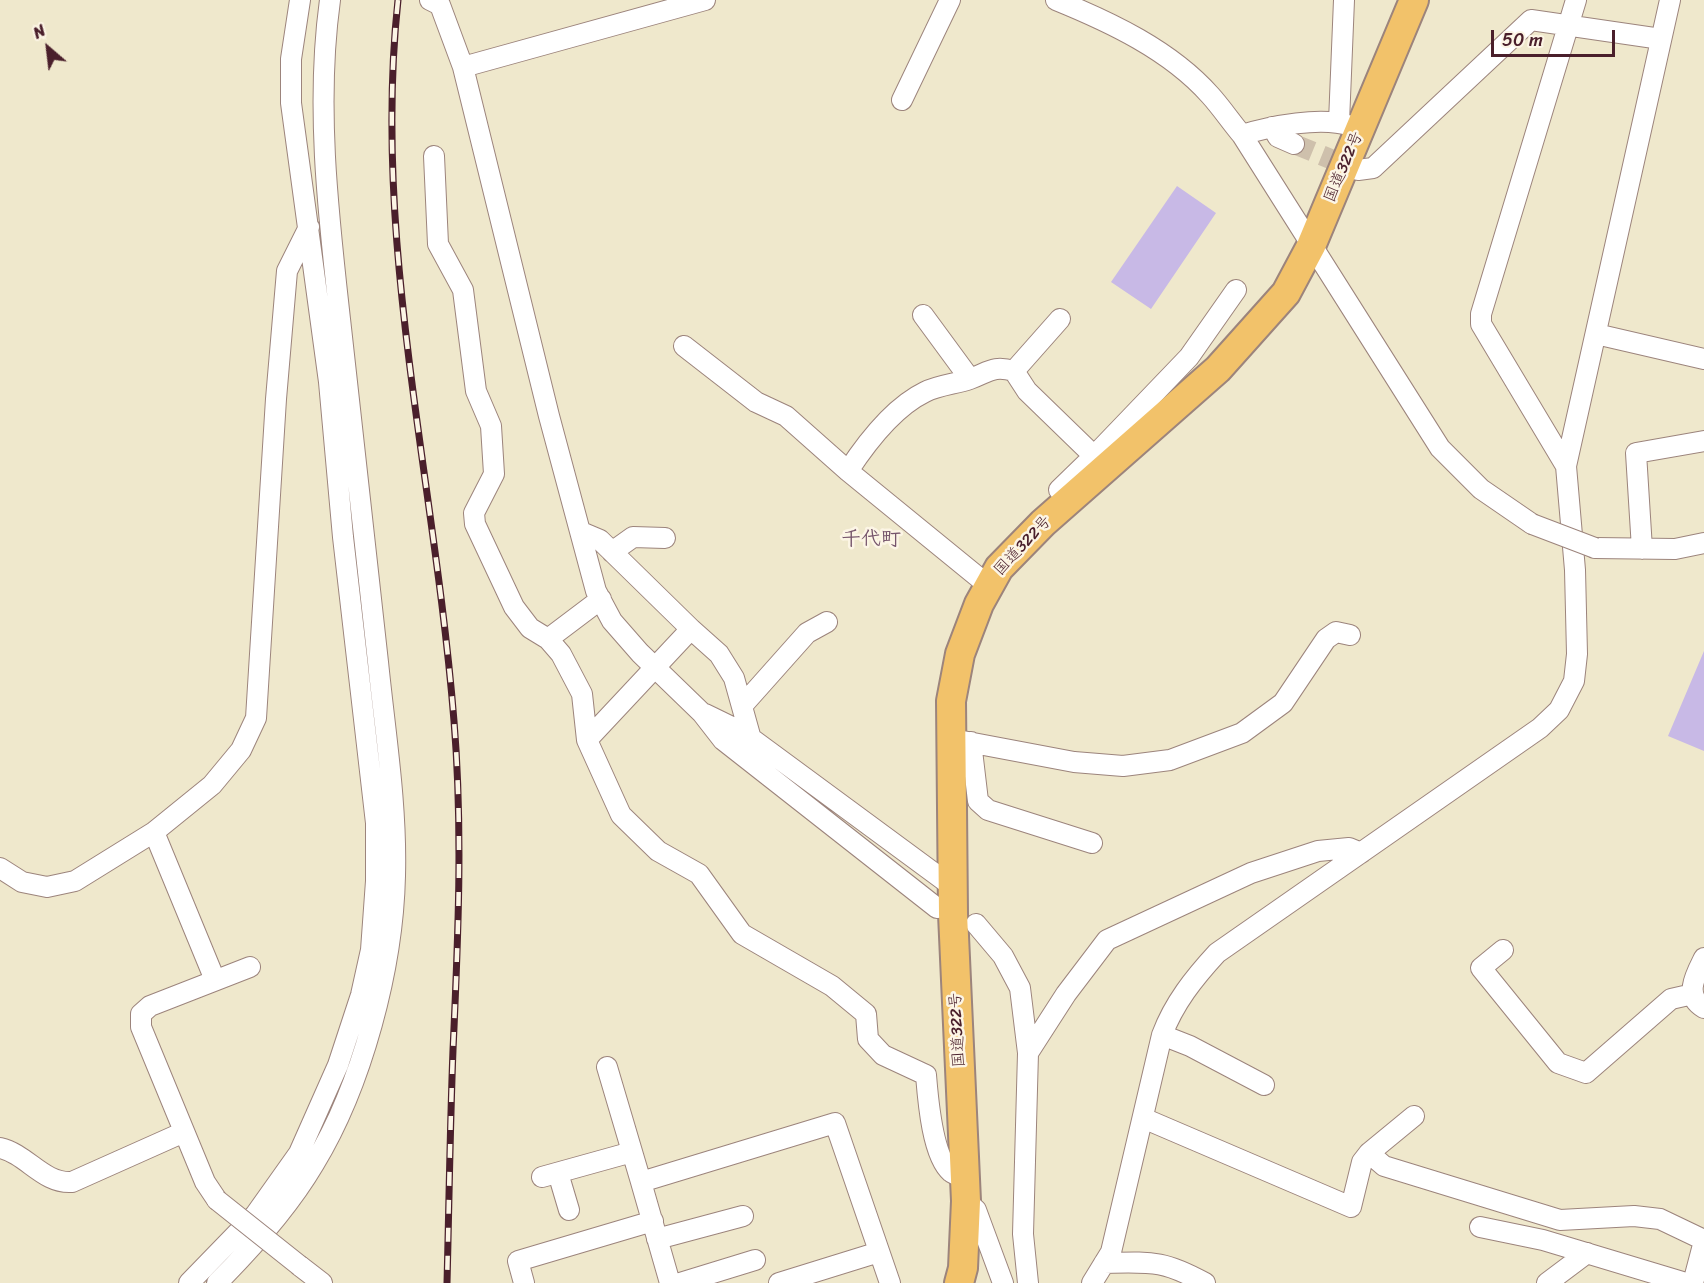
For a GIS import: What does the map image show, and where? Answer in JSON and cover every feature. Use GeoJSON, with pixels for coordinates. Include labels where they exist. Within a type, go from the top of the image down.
{"type":"FeatureCollection","features":[{"type":"Feature","properties":{"kind":"highway","name":"国道322号"},"geometry":{"type":"LineString","coordinates":[[959,1283],[963,1268],[965,1189],[945,897],[961,741],[951,701],[960,654],[999,568],[1069,500],[1218,369],[1286,293],[1311,246],[1350,125],[1414,0]]}},
{"type":"Feature","properties":{"kind":"street"},"geometry":{"type":"LineString","coordinates":[[216,1283],[247,1253],[288,1203],[315,1163],[343,1107],[381,988],[392,924],[394,816],[385,729],[325,271],[309,226],[291,103],[291,58],[300,0]]}},
{"type":"Feature","properties":{"kind":"street"},"geometry":{"type":"LineString","coordinates":[[189,1283],[255,1215],[299,1153],[338,1065],[361,995],[371,950],[376,881],[376,823],[343,537],[329,382],[322,90],[324,45],[330,0]]}},
{"type":"Feature","properties":{"kind":"street"},"geometry":{"type":"LineString","coordinates":[[430,0],[440,5],[463,67],[581,532],[601,599],[612,621],[655,668],[702,713],[723,740],[945,897]]}},
{"type":"Feature","properties":{"kind":"street"},"geometry":{"type":"LineString","coordinates":[[463,67],[705,0]]}},
{"type":"Feature","properties":{"kind":"street"},"geometry":{"type":"LineString","coordinates":[[902,100],[950,0]]}},
{"type":"Feature","properties":{"kind":"street"},"geometry":{"type":"LineString","coordinates":[[1056,0],[1098,18],[1163,54],[1209,93],[1242,135],[1440,448],[1481,489],[1532,524],[1596,548],[1675,549],[1704,543]]}},
{"type":"Feature","properties":{"kind":"street"},"geometry":{"type":"LineString","coordinates":[[1242,135],[1272,127],[1350,125],[1344,0]]}},
{"type":"Feature","properties":{"kind":"street"},"geometry":{"type":"LineString","coordinates":[[1566,465],[1481,324],[1480,314],[1576,0]]}},
{"type":"Feature","properties":{"kind":"street"},"geometry":{"type":"LineString","coordinates":[[1092,1283],[1111,1252],[1162,1035],[1170,1012],[1194,978],[1217,953],[1540,728],[1559,710],[1574,681],[1577,654],[1575,570],[1566,465],[1670,0]]}},
{"type":"Feature","properties":{"kind":"street"},"geometry":{"type":"LineString","coordinates":[[1358,170],[1373,168],[1531,20],[1661,39]]}},
{"type":"Feature","properties":{"kind":"street"},"geometry":{"type":"LineString","coordinates":[[1272,127],[1278,137],[1294,144]]}},
{"type":"Feature","properties":{"kind":"street"},"geometry":{"type":"LineString","coordinates":[[434,156],[438,244],[462,290],[476,391],[491,426],[494,474],[474,513],[475,524],[514,607],[530,628],[548,639],[561,654],[582,694],[588,740],[621,815],[658,851],[699,874],[742,934],[832,986],[866,1014],[868,1039],[883,1055],[926,1075],[931,1125],[943,1159],[965,1189],[976,1210],[1003,1283]]}},
{"type":"Feature","properties":{"kind":"street"},"geometry":{"type":"LineString","coordinates":[[0,868],[22,882],[47,887],[75,881],[154,832],[212,785],[241,750],[256,718],[276,399],[286,287],[291,261],[309,226]]}},
{"type":"Feature","properties":{"kind":"street"},"geometry":{"type":"LineString","coordinates":[[286,287],[302,276],[325,271]]}},
{"type":"Feature","properties":{"kind":"street"},"geometry":{"type":"LineString","coordinates":[[1069,500],[1059,490],[1189,357],[1236,290]]}},
{"type":"Feature","properties":{"kind":"street"},"geometry":{"type":"LineString","coordinates":[[923,315],[970,379]]}},
{"type":"Feature","properties":{"kind":"street"},"geometry":{"type":"LineString","coordinates":[[1014,371],[1060,319]]}},
{"type":"Feature","properties":{"kind":"street"},"geometry":{"type":"LineString","coordinates":[[1596,334],[1704,359]]}},
{"type":"Feature","properties":{"kind":"street"},"geometry":{"type":"LineString","coordinates":[[684,346],[756,402],[786,416],[848,471],[989,586]]}},
{"type":"Feature","properties":{"kind":"street"},"geometry":{"type":"LineString","coordinates":[[848,471],[864,448],[910,400],[928,391],[970,379],[998,367],[1014,371],[1027,391],[1094,456]]}},
{"type":"Feature","properties":{"kind":"street"},"geometry":{"type":"LineString","coordinates":[[1642,549],[1636,453],[1704,441]]}},
{"type":"Feature","properties":{"kind":"street"},"geometry":{"type":"LineString","coordinates":[[581,532],[600,540],[719,654],[734,678],[751,739]]}},
{"type":"Feature","properties":{"kind":"street"},"geometry":{"type":"LineString","coordinates":[[612,552],[633,537],[665,538]]}},
{"type":"Feature","properties":{"kind":"street"},"geometry":{"type":"LineString","coordinates":[[548,639],[601,599]]}},
{"type":"Feature","properties":{"kind":"street"},"geometry":{"type":"LineString","coordinates":[[742,706],[807,633],[827,622]]}},
{"type":"Feature","properties":{"kind":"street"},"geometry":{"type":"LineString","coordinates":[[588,740],[691,629]]}},
{"type":"Feature","properties":{"kind":"street"},"geometry":{"type":"LineString","coordinates":[[1092,843],[988,810],[978,801],[961,741],[1074,762],[1123,766],[1170,760],[1242,733],[1283,703],[1326,639],[1336,632],[1350,635]]}},
{"type":"Feature","properties":{"kind":"street"},"geometry":{"type":"LineString","coordinates":[[702,713],[726,723],[751,739],[945,897]]}},
{"type":"Feature","properties":{"kind":"street"},"geometry":{"type":"LineString","coordinates":[[365,735],[385,729]]}},
{"type":"Feature","properties":{"kind":"street"},"geometry":{"type":"LineString","coordinates":[[154,832],[215,980]]}},
{"type":"Feature","properties":{"kind":"street"},"geometry":{"type":"LineString","coordinates":[[1028,1053],[1066,994],[1107,940],[1251,873],[1318,851],[1349,848],[1362,853]]}},
{"type":"Feature","properties":{"kind":"street"},"geometry":{"type":"LineString","coordinates":[[976,924],[1003,957],[1020,988],[1028,1053],[1023,1234],[1028,1283]]}},
{"type":"Feature","properties":{"kind":"street"},"geometry":{"type":"LineString","coordinates":[[1503,950],[1481,968],[1558,1063],[1574,1071],[1586,1073],[1671,999],[1698,1001],[1693,982],[1704,958]]}},
{"type":"Feature","properties":{"kind":"street"},"geometry":{"type":"LineString","coordinates":[[250,967],[150,1006],[141,1014],[141,1027],[205,1182],[217,1200],[322,1283]]}},
{"type":"Feature","properties":{"kind":"street"},"geometry":{"type":"LineString","coordinates":[[1162,1035],[1190,1046],[1264,1085]]}},
{"type":"Feature","properties":{"kind":"street"},"geometry":{"type":"LineString","coordinates":[[607,1066],[670,1283]]}},
{"type":"Feature","properties":{"kind":"street"},"geometry":{"type":"LineString","coordinates":[[1143,1118],[1352,1207],[1362,1162],[1369,1153],[1414,1116]]}},
{"type":"Feature","properties":{"kind":"street"},"geometry":{"type":"LineString","coordinates":[[642,1182],[835,1123],[890,1283]]}},
{"type":"Feature","properties":{"kind":"street"},"geometry":{"type":"LineString","coordinates":[[0,1148],[10,1150],[59,1183],[72,1182],[184,1132]]}},
{"type":"Feature","properties":{"kind":"street"},"geometry":{"type":"LineString","coordinates":[[569,1210],[550,1175],[632,1152]]}},
{"type":"Feature","properties":{"kind":"street"},"geometry":{"type":"LineString","coordinates":[[1369,1153],[1384,1166],[1560,1220],[1634,1216],[1660,1219],[1704,1241],[1693,1283]]}},
{"type":"Feature","properties":{"kind":"street"},"geometry":{"type":"LineString","coordinates":[[524,1283],[518,1261],[655,1230],[742,1216]]}},
{"type":"Feature","properties":{"kind":"street"},"geometry":{"type":"LineString","coordinates":[[1480,1227],[1587,1253],[1686,1283]]}},
{"type":"Feature","properties":{"kind":"street"},"geometry":{"type":"LineString","coordinates":[[779,1283],[879,1252]]}},
{"type":"Feature","properties":{"kind":"street"},"geometry":{"type":"LineString","coordinates":[[1547,1283],[1587,1253]]}},
{"type":"Feature","properties":{"kind":"street"},"geometry":{"type":"LineString","coordinates":[[680,1283],[755,1260]]}},
{"type":"Feature","properties":{"kind":"street"},"geometry":{"type":"LineString","coordinates":[[1104,1263],[1150,1262],[1173,1266],[1205,1283]]}},
{"type":"Feature","properties":{"kind":"building"},"geometry":{"type":"Polygon","coordinates":[[[1177,186],[1216,213],[1151,309],[1111,282],[1177,186]]]}},
{"type":"Feature","properties":{"kind":"building"},"geometry":{"type":"Polygon","coordinates":[[[1704,651],[1704,751],[1668,736],[1704,651]]]}},
{"type":"Feature","properties":{"kind":"tunnel"},"geometry":{"type":"LineString","coordinates":[[1294,144],[1355,169]]}},
{"type":"Feature","properties":{"kind":"railway"},"geometry":{"type":"LineString","coordinates":[[398,0],[392,90],[393,181],[399,271],[445,631],[457,762],[458,927],[447,1283]]}},
{"type":"Feature","properties":{"kind":"district","name":"千代町"},"geometry":{"type":"Point","coordinates":[871,540]}}]}
